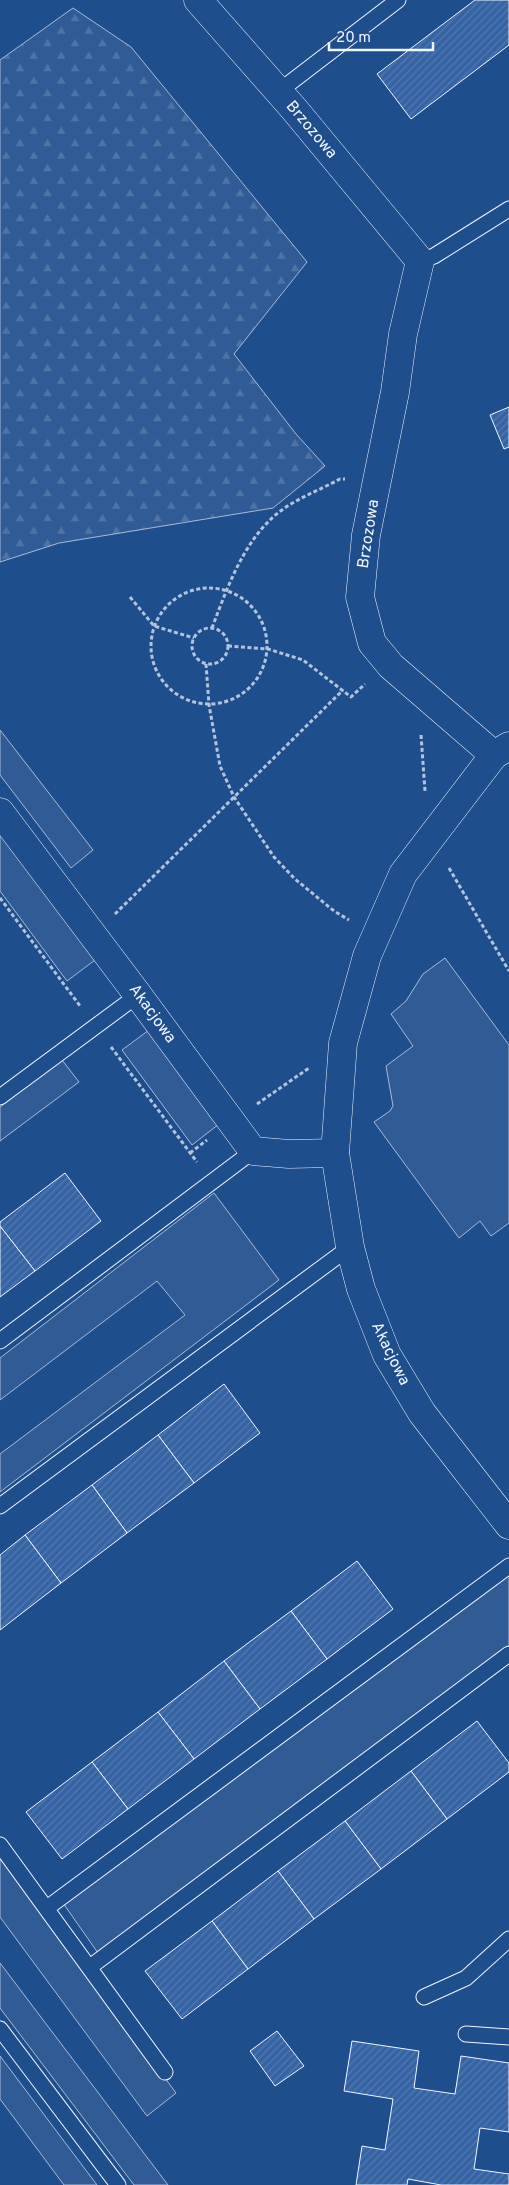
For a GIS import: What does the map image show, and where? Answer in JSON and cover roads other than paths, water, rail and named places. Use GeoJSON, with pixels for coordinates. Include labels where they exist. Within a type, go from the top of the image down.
{"type":"FeatureCollection","features":[{"type":"Feature","properties":{"kind":"street","name":"Brzozowa"},"geometry":{"type":"LineString","coordinates":[[198,0],[420,261],[403,334],[395,392],[366,536],[360,597],[372,643],[391,666],[502,750]]}},
{"type":"Feature","properties":{"kind":"street","name":"Akacjowa"},"geometry":{"type":"LineString","coordinates":[[502,750],[403,874],[368,956],[343,1043],[335,1153],[350,1247],[361,1289],[387,1355],[422,1413],[509,1525]]}},
{"type":"Feature","properties":{"kind":"street","name":"Akacjowa"},"geometry":{"type":"LineString","coordinates":[[0,812],[253,1151]]}},
{"type":"Feature","properties":{"kind":"street"},"geometry":{"type":"LineString","coordinates":[[253,1151],[289,1154],[335,1153]]}},
{"type":"Feature","properties":{"kind":"lane","name":"Brzozowa"},"geometry":{"type":"LineString","coordinates":[[278,92],[398,0]]}},
{"type":"Feature","properties":{"kind":"lane"},"geometry":{"type":"LineString","coordinates":[[420,261],[434,256],[509,209]]}},
{"type":"Feature","properties":{"kind":"lane"},"geometry":{"type":"LineString","coordinates":[[0,1097],[138,995]]}},
{"type":"Feature","properties":{"kind":"lane"},"geometry":{"type":"LineString","coordinates":[[0,1341],[253,1151]]}},
{"type":"Feature","properties":{"kind":"lane"},"geometry":{"type":"LineString","coordinates":[[0,1506],[350,1247]]}},
{"type":"Feature","properties":{"kind":"lane"},"geometry":{"type":"LineString","coordinates":[[47,1908],[509,1566]]}},
{"type":"Feature","properties":{"kind":"lane"},"geometry":{"type":"LineString","coordinates":[[90,1968],[509,1654]]}},
{"type":"Feature","properties":{"kind":"lane"},"geometry":{"type":"LineString","coordinates":[[0,1845],[165,2072]]}},
{"type":"Feature","properties":{"kind":"lane"},"geometry":{"type":"LineString","coordinates":[[424,1996],[466,1978],[509,1939]]}},
{"type":"Feature","properties":{"kind":"lane"},"geometry":{"type":"LineString","coordinates":[[0,2029],[118,2185]]}},
{"type":"Feature","properties":{"kind":"lane"},"geometry":{"type":"LineString","coordinates":[[466,2034],[509,2037]]}}]}
